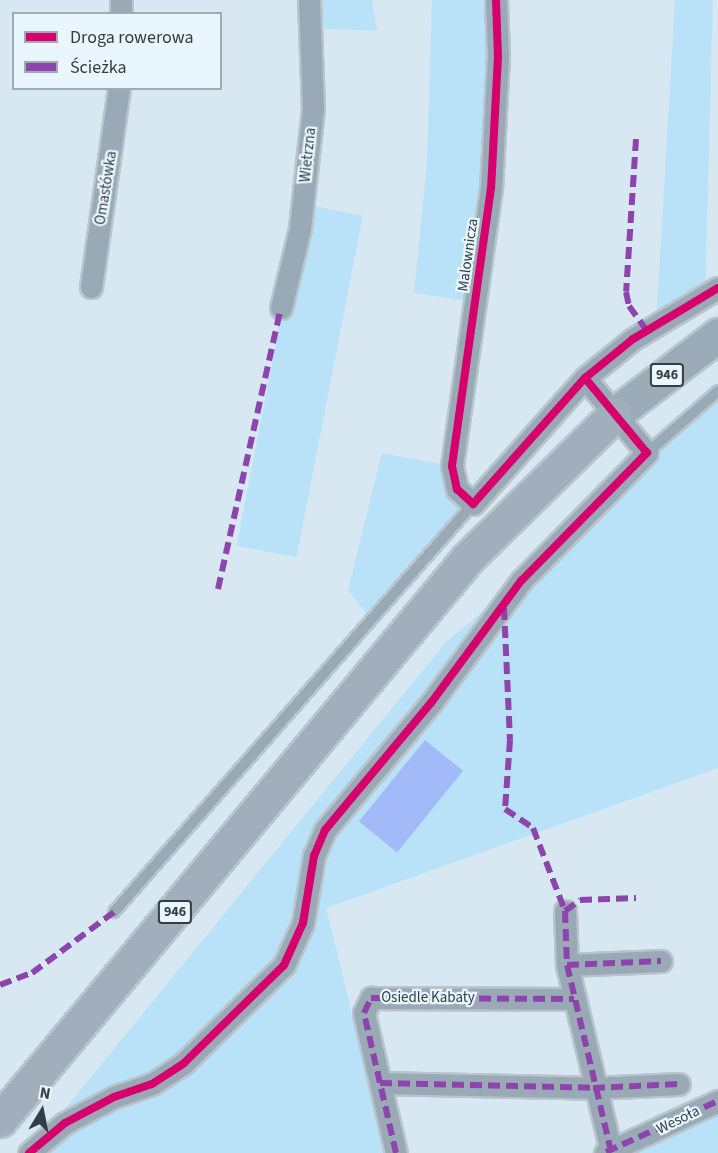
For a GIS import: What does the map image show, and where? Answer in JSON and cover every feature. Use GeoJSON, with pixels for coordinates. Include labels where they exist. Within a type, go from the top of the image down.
{"type":"FeatureCollection","features":[{"type":"Feature","properties":{"kind":"highway","name":"946"},"geometry":{"type":"LineString","coordinates":[[0,1120],[467,559],[615,414]]}},
{"type":"Feature","properties":{"kind":"main road","name":"946"},"geometry":{"type":"LineString","coordinates":[[615,414],[718,335]]}},
{"type":"Feature","properties":{"kind":"street","name":"Wietrzna"},"geometry":{"type":"LineString","coordinates":[[281,308],[300,228],[313,108],[309,0]]}},
{"type":"Feature","properties":{"kind":"street","name":"Malownicza"},"geometry":{"type":"LineString","coordinates":[[473,504],[457,489],[452,466],[490,188],[498,56],[496,0]]}},
{"type":"Feature","properties":{"kind":"street","name":"Omastówka"},"geometry":{"type":"LineString","coordinates":[[91,287],[119,90]]}},
{"type":"Feature","properties":{"kind":"street"},"geometry":{"type":"LineString","coordinates":[[473,504],[585,378],[633,339],[718,288]]}},
{"type":"Feature","properties":{"kind":"street"},"geometry":{"type":"LineString","coordinates":[[29,1153],[65,1124],[114,1097],[152,1084],[184,1063],[284,965],[303,922],[314,856],[325,830],[424,712],[521,580],[648,453],[585,378]]}},
{"type":"Feature","properties":{"kind":"street"},"geometry":{"type":"LineString","coordinates":[[565,911],[567,965],[608,1152]]}},
{"type":"Feature","properties":{"kind":"street"},"geometry":{"type":"LineString","coordinates":[[567,965],[661,961]]}},
{"type":"Feature","properties":{"kind":"street","name":"Osiedle Kabaty"},"geometry":{"type":"LineString","coordinates":[[396,1153],[364,1013],[371,998],[574,999]]}},
{"type":"Feature","properties":{"kind":"street"},"geometry":{"type":"LineString","coordinates":[[380,1083],[593,1088],[679,1084]]}},
{"type":"Feature","properties":{"kind":"street","name":"Wesoła"},"geometry":{"type":"LineString","coordinates":[[608,1152],[718,1101]]}},
{"type":"Feature","properties":{"kind":"lane"},"geometry":{"type":"LineString","coordinates":[[648,453],[718,391]]}},
{"type":"Feature","properties":{"kind":"lane"},"geometry":{"type":"LineString","coordinates":[[114,912],[473,504]]}},
{"type":"Feature","properties":{"kind":"shaded area"},"geometry":{"type":"Polygon","coordinates":[[[309,0],[372,0],[377,31],[310,28],[309,0]]]}},
{"type":"Feature","properties":{"kind":"shaded area"},"geometry":{"type":"Polygon","coordinates":[[[432,0],[496,0],[475,302],[414,293],[427,162],[432,0]]]}},
{"type":"Feature","properties":{"kind":"shaded area"},"geometry":{"type":"Polygon","coordinates":[[[675,0],[713,0],[705,296],[656,326],[675,0]]]}},
{"type":"Feature","properties":{"kind":"shaded area"},"geometry":{"type":"Polygon","coordinates":[[[303,204],[363,216],[296,557],[237,546],[303,204]]]}},
{"type":"Feature","properties":{"kind":"shaded area"},"geometry":{"type":"Polygon","coordinates":[[[718,391],[718,768],[326,908],[386,1153],[29,1153],[446,642],[521,580],[718,391]]]}},
{"type":"Feature","properties":{"kind":"shaded area"},"geometry":{"type":"Polygon","coordinates":[[[382,453],[452,466],[473,504],[371,620],[348,590],[382,453]]]}},
{"type":"Feature","properties":{"kind":"shaded area"},"geometry":{"type":"Polygon","coordinates":[[[718,1108],[718,1153],[605,1153],[718,1108]]]}},
{"type":"Feature","properties":{"kind":"water"},"geometry":{"type":"Polygon","coordinates":[[[425,740],[463,771],[397,852],[359,822],[425,740]]]}},
{"type":"Feature","properties":{"kind":"marked path"},"geometry":{"type":"LineString","coordinates":[[636,139],[626,292],[629,306],[647,331]]}},
{"type":"Feature","properties":{"kind":"marked path"},"geometry":{"type":"LineString","coordinates":[[218,589],[281,308]]}},
{"type":"Feature","properties":{"kind":"marked path"},"geometry":{"type":"LineString","coordinates":[[504,608],[510,740],[505,809],[533,828],[565,911],[567,965],[611,1151]]}},
{"type":"Feature","properties":{"kind":"marked path"},"geometry":{"type":"LineString","coordinates":[[565,911],[580,900],[636,898]]}},
{"type":"Feature","properties":{"kind":"marked path"},"geometry":{"type":"LineString","coordinates":[[0,985],[32,973],[114,912]]}},
{"type":"Feature","properties":{"kind":"marked path"},"geometry":{"type":"LineString","coordinates":[[567,965],[661,961]]}},
{"type":"Feature","properties":{"kind":"marked path"},"geometry":{"type":"LineString","coordinates":[[396,1153],[364,1013],[371,998],[574,999]]}},
{"type":"Feature","properties":{"kind":"marked path"},"geometry":{"type":"LineString","coordinates":[[380,1083],[593,1088],[679,1084]]}},
{"type":"Feature","properties":{"kind":"marked path"},"geometry":{"type":"LineString","coordinates":[[606,1152],[718,1101]]}},
{"type":"Feature","properties":{"kind":"cycle path"},"geometry":{"type":"LineString","coordinates":[[496,0],[498,56],[491,188],[452,466],[457,489],[473,504],[585,378],[633,339],[718,288]]}},
{"type":"Feature","properties":{"kind":"cycle path"},"geometry":{"type":"LineString","coordinates":[[29,1153],[65,1123],[114,1097],[152,1084],[184,1063],[284,965],[303,923],[314,856],[325,830],[431,703],[521,581],[647,453],[585,378]]}}]}
